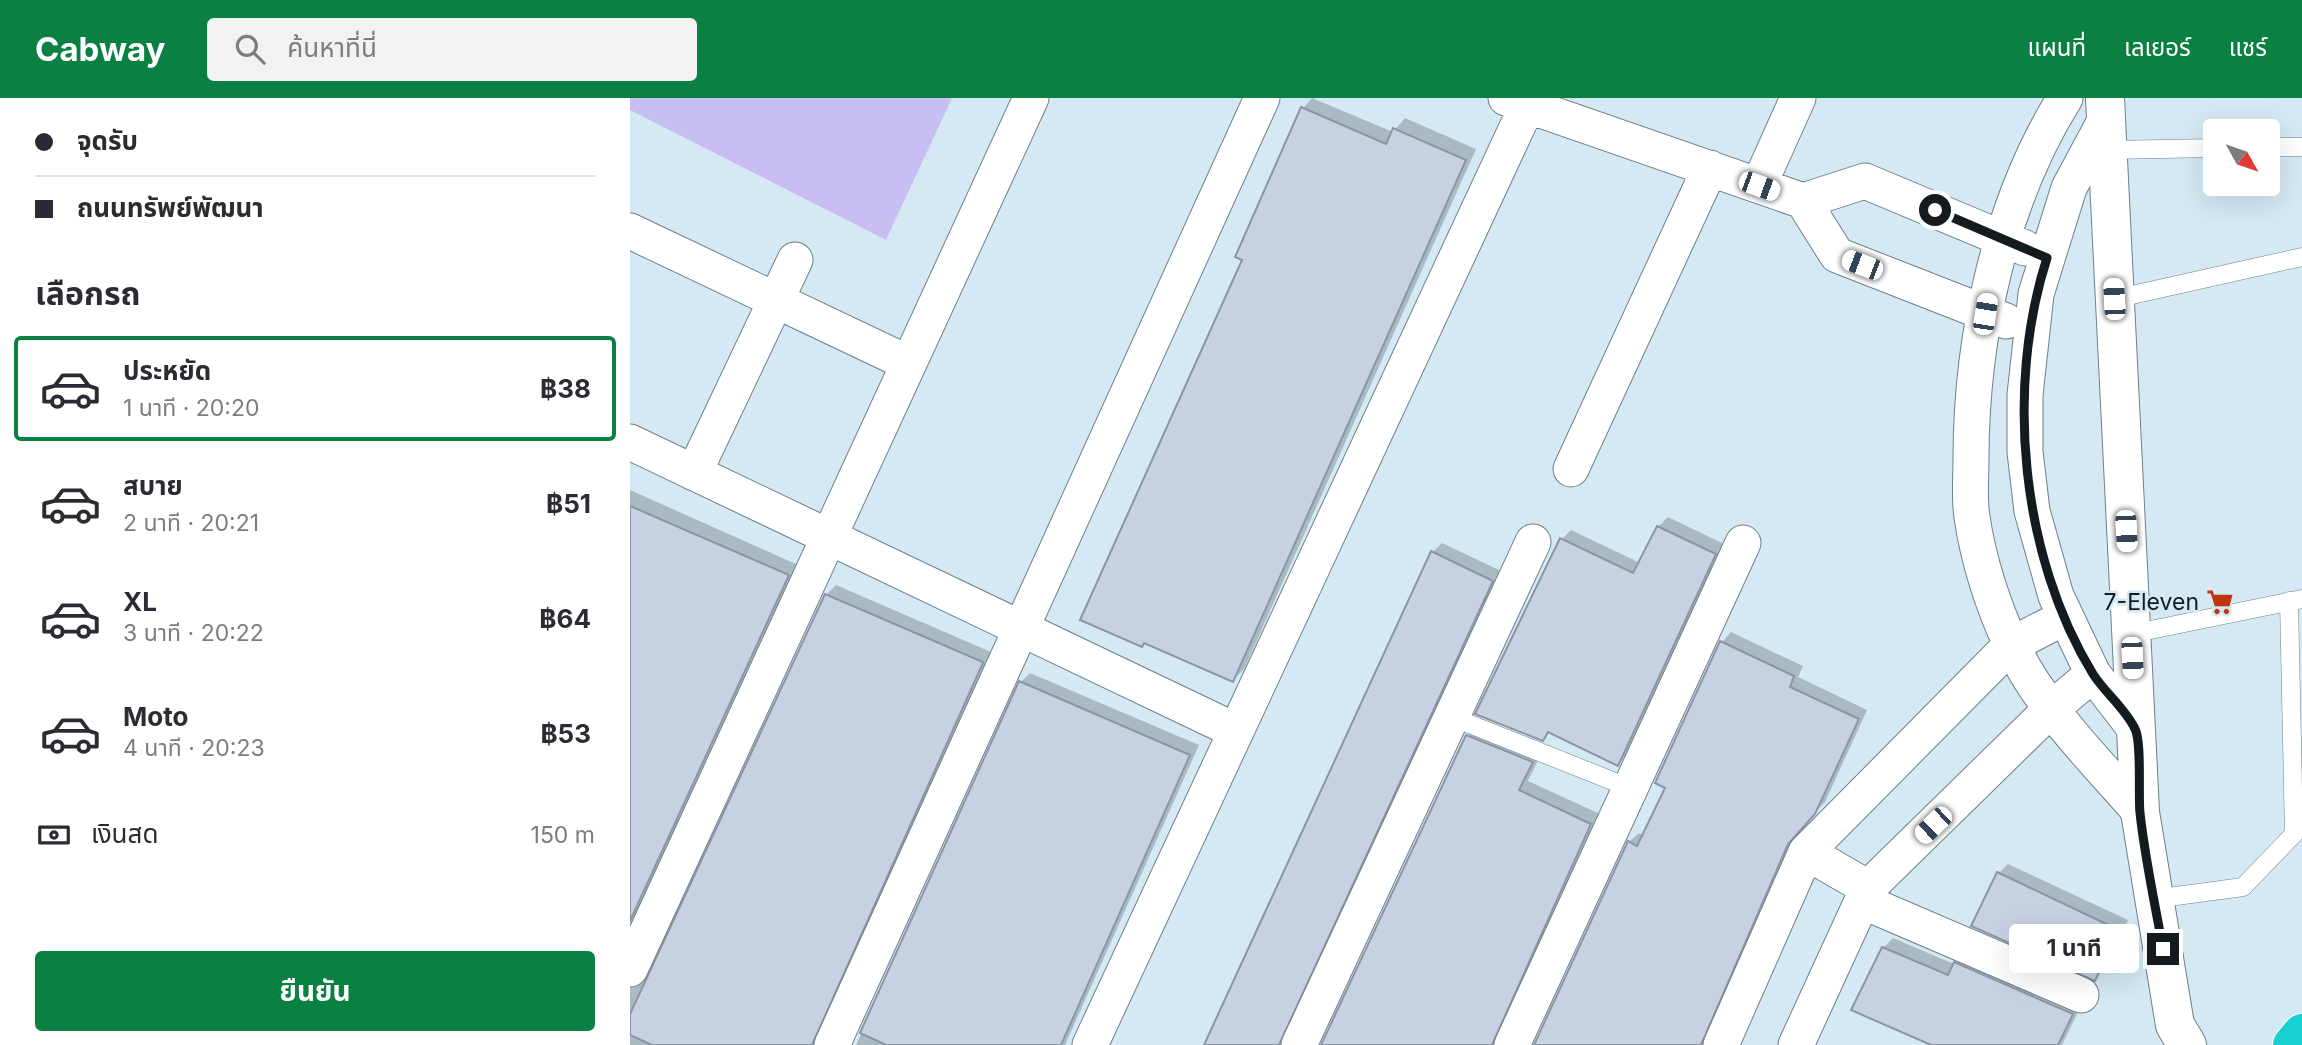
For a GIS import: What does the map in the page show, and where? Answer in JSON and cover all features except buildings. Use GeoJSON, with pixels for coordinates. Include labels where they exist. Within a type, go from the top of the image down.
{"type":"FeatureCollection","features":[{"type":"Feature","properties":{"kind":"highway"},"geometry":{"type":"LineString","coordinates":[[2292,1045],[2302,1033]]}},
{"type":"Feature","properties":{"kind":"street"},"geometry":{"type":"LineString","coordinates":[[630,969],[1031,98]]}},
{"type":"Feature","properties":{"kind":"street"},"geometry":{"type":"LineString","coordinates":[[832,1045],[1262,98]]}},
{"type":"Feature","properties":{"kind":"street"},"geometry":{"type":"LineString","coordinates":[[1759,186],[1798,98]]}},
{"type":"Feature","properties":{"kind":"street"},"geometry":{"type":"LineString","coordinates":[[2065,98],[2027,174],[1990,280],[1971,399],[1972,516],[1983,569],[2011,645],[2051,709],[2140,813]]}},
{"type":"Feature","properties":{"kind":"street"},"geometry":{"type":"LineString","coordinates":[[1090,1045],[1236,731],[1516,102],[1595,112],[1710,168],[1802,201],[1866,181],[2047,258]]}},
{"type":"Feature","properties":{"kind":"street"},"geometry":{"type":"LineString","coordinates":[[2106,122],[2069,188],[2036,294],[2025,395],[2025,452],[2032,511],[2056,596],[2093,674],[2136,730]]}},
{"type":"Feature","properties":{"kind":"street"},"geometry":{"type":"LineString","coordinates":[[2106,122],[2140,813],[2175,1025],[2187,1045]]}},
{"type":"Feature","properties":{"kind":"street"},"geometry":{"type":"LineString","coordinates":[[1571,469],[1710,168]]}},
{"type":"Feature","properties":{"kind":"street"},"geometry":{"type":"LineString","coordinates":[[1802,201],[1837,255],[2032,330]]}},
{"type":"Feature","properties":{"kind":"street"},"geometry":{"type":"LineString","coordinates":[[630,231],[908,363]]}},
{"type":"Feature","properties":{"kind":"street"},"geometry":{"type":"LineString","coordinates":[[694,473],[795,260]]}},
{"type":"Feature","properties":{"kind":"street"},"geometry":{"type":"LineString","coordinates":[[634,455],[694,473],[1236,731]]}},
{"type":"Feature","properties":{"kind":"street"},"geometry":{"type":"LineString","coordinates":[[1299,1045],[1533,542]]}},
{"type":"Feature","properties":{"kind":"street"},"geometry":{"type":"LineString","coordinates":[[1512,1045],[1743,543]]}},
{"type":"Feature","properties":{"kind":"street"},"geometry":{"type":"LineString","coordinates":[[1721,1045],[1807,852],[2011,645],[2065,617]]}},
{"type":"Feature","properties":{"kind":"street"},"geometry":{"type":"LineString","coordinates":[[1796,1045],[1865,895],[2051,709],[2093,674]]}},
{"type":"Feature","properties":{"kind":"street"},"geometry":{"type":"LineString","coordinates":[[1807,852],[1865,895],[2081,995]]}},
{"type":"Feature","properties":{"kind":"lane"},"geometry":{"type":"LineString","coordinates":[[2106,122],[2203,145]]}},
{"type":"Feature","properties":{"kind":"lane"},"geometry":{"type":"LineString","coordinates":[[2280,147],[2302,147]]}},
{"type":"Feature","properties":{"kind":"lane"},"geometry":{"type":"LineString","coordinates":[[2114,299],[2302,257]]}},
{"type":"Feature","properties":{"kind":"lane"},"geometry":{"type":"LineString","coordinates":[[2131,634],[2296,600],[2294,834],[2243,887],[2154,899]]}},
{"type":"Feature","properties":{"kind":"lane"},"geometry":{"type":"LineString","coordinates":[[1452,716],[1630,788]]}},
{"type":"Feature","properties":{"kind":"shaded area"},"geometry":{"type":"Polygon","coordinates":[[[630,98],[952,98],[886,240],[630,110],[630,98]]]}},
{"type":"Feature","properties":{"kind":"place","name":"7-Eleven"},"geometry":{"type":"Point","coordinates":[2220,602]}},
{"type":"Feature","properties":{"kind":"route"},"geometry":{"type":"LineString","coordinates":[[1935,210],[2047,258],[2036,294],[2025,395],[2025,452],[2032,511],[2056,596],[2065,617],[2093,674],[2136,730],[2140,813],[2163,949]]}}]}
